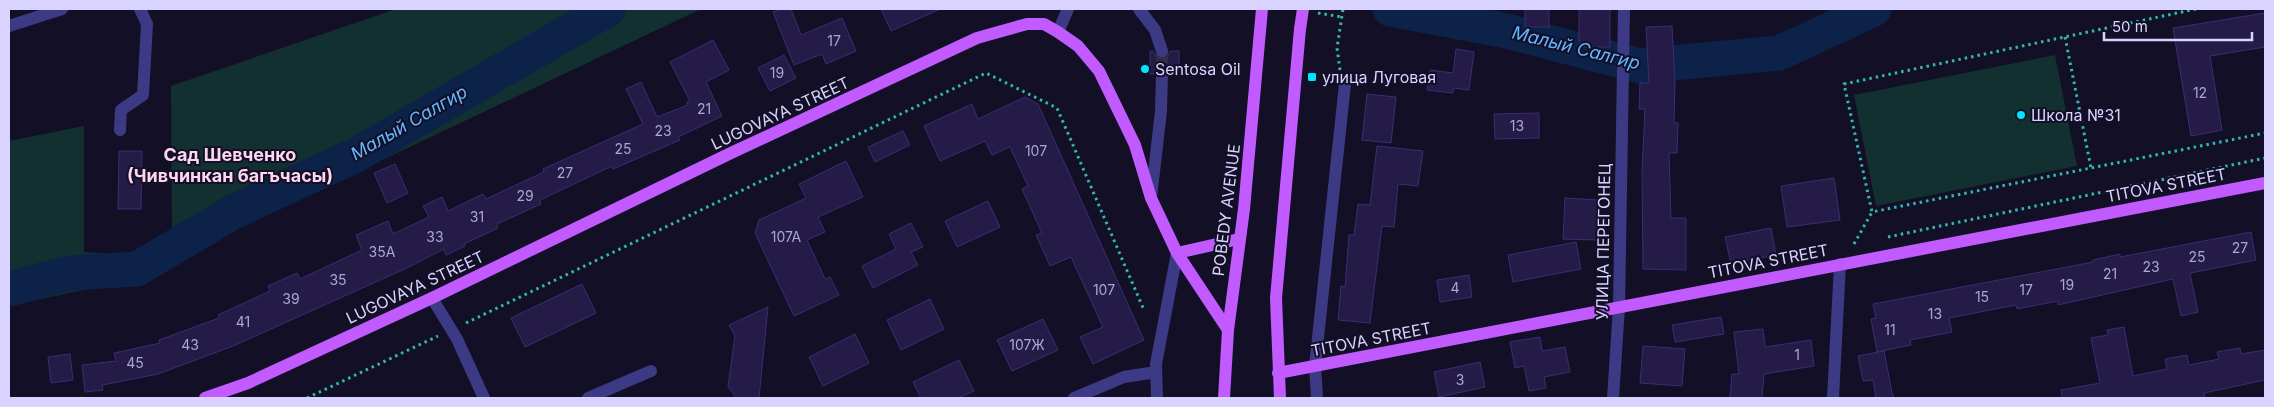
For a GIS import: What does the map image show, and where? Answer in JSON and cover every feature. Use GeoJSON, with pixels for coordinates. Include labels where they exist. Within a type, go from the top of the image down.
{"type":"FeatureCollection","features":[{"type":"Feature","properties":{"kind":"main road","name":"POBEDY AVENUE"},"geometry":{"type":"LineString","coordinates":[[1224,398],[1228,330],[1244,209],[1262,9]]}},
{"type":"Feature","properties":{"kind":"main road"},"geometry":{"type":"LineString","coordinates":[[1280,398],[1276,298],[1303,9]]}},
{"type":"Feature","properties":{"kind":"main road","name":"LUGOVAYA STREET"},"geometry":{"type":"LineString","coordinates":[[205,398],[248,383],[432,298],[731,153],[977,38],[1027,24],[1044,24],[1058,32],[1078,46],[1098,71],[1135,145],[1151,198],[1177,253],[1228,330]]}},
{"type":"Feature","properties":{"kind":"main road","name":"TITOVA STREET"},"geometry":{"type":"LineString","coordinates":[[1278,373],[2265,183]]}},
{"type":"Feature","properties":{"kind":"main road"},"geometry":{"type":"LineString","coordinates":[[1177,253],[1239,239]]}},
{"type":"Feature","properties":{"kind":"street"},"geometry":{"type":"LineString","coordinates":[[9,26],[62,9]]}},
{"type":"Feature","properties":{"kind":"street"},"geometry":{"type":"LineString","coordinates":[[120,130],[121,110],[143,95],[147,24],[140,9]]}},
{"type":"Feature","properties":{"kind":"street"},"geometry":{"type":"LineString","coordinates":[[1058,32],[1068,9]]}},
{"type":"Feature","properties":{"kind":"street"},"geometry":{"type":"LineString","coordinates":[[1139,9],[1155,30],[1162,51]]}},
{"type":"Feature","properties":{"kind":"street","name":"УЛИЦА ПЕРЕГОНЕЦ"},"geometry":{"type":"LineString","coordinates":[[1613,398],[1619,307],[1624,9]]}},
{"type":"Feature","properties":{"kind":"street"},"geometry":{"type":"LineString","coordinates":[[1151,198],[1159,132],[1162,74]]}},
{"type":"Feature","properties":{"kind":"street"},"geometry":{"type":"LineString","coordinates":[[1317,398],[1315,366],[1343,80]]}},
{"type":"Feature","properties":{"kind":"street"},"geometry":{"type":"LineString","coordinates":[[1157,398],[1156,372],[1177,253]]}},
{"type":"Feature","properties":{"kind":"street"},"geometry":{"type":"LineString","coordinates":[[1833,398],[1840,264]]}},
{"type":"Feature","properties":{"kind":"street"},"geometry":{"type":"LineString","coordinates":[[432,298],[451,330],[484,398]]}},
{"type":"Feature","properties":{"kind":"street"},"geometry":{"type":"LineString","coordinates":[[588,398],[651,371]]}},
{"type":"Feature","properties":{"kind":"street"},"geometry":{"type":"LineString","coordinates":[[1074,398],[1124,377],[1156,372]]}},
{"type":"Feature","properties":{"kind":"path"},"geometry":{"type":"LineString","coordinates":[[1343,9],[1338,48],[1343,80]]}},
{"type":"Feature","properties":{"kind":"path"},"geometry":{"type":"LineString","coordinates":[[2196,9],[1844,84],[1872,212],[2265,133]]}},
{"type":"Feature","properties":{"kind":"path"},"geometry":{"type":"LineString","coordinates":[[2066,36],[2090,168]]}},
{"type":"Feature","properties":{"kind":"path"},"geometry":{"type":"LineString","coordinates":[[307,398],[986,73],[1057,108],[1144,310]]}},
{"type":"Feature","properties":{"kind":"path"},"geometry":{"type":"LineString","coordinates":[[1885,238],[2265,158]]}},
{"type":"Feature","properties":{"kind":"green space"},"geometry":{"type":"Polygon","coordinates":[[[396,9],[701,9],[134,279],[9,306],[9,141],[84,126],[84,252],[133,256],[172,237],[171,86],[396,9]]]}},
{"type":"Feature","properties":{"kind":"green space"},"geometry":{"type":"Polygon","coordinates":[[[2055,55],[2077,166],[1876,206],[1854,95],[2055,55]]]}},
{"type":"Feature","properties":{"kind":"building"},"geometry":{"type":"Polygon","coordinates":[[[791,9],[801,35],[842,18],[856,51],[826,64],[822,54],[794,65],[773,12],[791,9]]]}},
{"type":"Feature","properties":{"kind":"building"},"geometry":{"type":"Polygon","coordinates":[[[881,9],[940,9],[891,31],[881,9]]]}},
{"type":"Feature","properties":{"kind":"building"},"geometry":{"type":"Polygon","coordinates":[[[1525,9],[1549,9],[1549,27],[1525,27],[1525,9]]]}},
{"type":"Feature","properties":{"kind":"building"},"geometry":{"type":"Polygon","coordinates":[[[1579,9],[1610,9],[1610,47],[1579,47],[1579,9]]]}},
{"type":"Feature","properties":{"kind":"building"},"geometry":{"type":"Polygon","coordinates":[[[2265,13],[2265,47],[2210,56],[2222,130],[2191,136],[2173,28],[2265,13]]]}},
{"type":"Feature","properties":{"kind":"building"},"geometry":{"type":"Polygon","coordinates":[[[1672,26],[1675,81],[1674,123],[1678,123],[1677,153],[1669,153],[1671,218],[1686,218],[1686,270],[1643,269],[1642,170],[1645,109],[1639,109],[1640,83],[1649,83],[1646,27],[1672,26]]]}},
{"type":"Feature","properties":{"kind":"building"},"geometry":{"type":"Polygon","coordinates":[[[713,40],[729,70],[706,82],[722,116],[678,137],[680,140],[613,169],[612,166],[540,200],[541,204],[497,224],[498,228],[446,255],[444,249],[407,268],[233,346],[158,374],[102,385],[103,390],[85,392],[82,365],[116,361],[114,353],[160,343],[159,340],[219,318],[218,315],[270,291],[268,286],[297,273],[300,279],[362,250],[356,235],[388,221],[393,234],[429,217],[423,206],[442,197],[448,211],[483,194],[486,199],[544,172],[543,169],[643,124],[626,89],[641,82],[657,117],[688,105],[687,102],[690,101],[670,62],[713,40]]]}},
{"type":"Feature","properties":{"kind":"building"},"geometry":{"type":"Polygon","coordinates":[[[1456,49],[1474,52],[1469,90],[1454,88],[1453,93],[1427,90],[1430,70],[1453,73],[1456,49]]]}},
{"type":"Feature","properties":{"kind":"building"},"geometry":{"type":"Polygon","coordinates":[[[1150,51],[1153,51],[1156,57],[1161,59],[1168,57],[1170,51],[1179,51],[1179,74],[1170,74],[1167,67],[1162,66],[1155,69],[1154,74],[1150,74],[1150,51]]]}},
{"type":"Feature","properties":{"kind":"building"},"geometry":{"type":"Polygon","coordinates":[[[784,55],[796,78],[770,91],[758,68],[784,55]]]}},
{"type":"Feature","properties":{"kind":"building"},"geometry":{"type":"Polygon","coordinates":[[[1367,94],[1396,97],[1391,143],[1362,140],[1367,94]]]}},
{"type":"Feature","properties":{"kind":"building"},"geometry":{"type":"Polygon","coordinates":[[[1025,97],[1038,104],[1144,340],[1093,364],[1080,337],[1103,327],[1071,257],[1050,266],[1036,235],[1042,233],[1022,189],[1028,186],[1010,147],[992,155],[985,141],[940,161],[924,126],[972,104],[978,119],[1025,97]]]}},
{"type":"Feature","properties":{"kind":"building"},"geometry":{"type":"Polygon","coordinates":[[[1539,113],[1539,138],[1495,139],[1494,114],[1539,113]]]}},
{"type":"Feature","properties":{"kind":"building"},"geometry":{"type":"Polygon","coordinates":[[[903,131],[910,145],[875,162],[868,147],[903,131]]]}},
{"type":"Feature","properties":{"kind":"building"},"geometry":{"type":"Polygon","coordinates":[[[1377,146],[1423,151],[1418,186],[1398,184],[1394,227],[1382,226],[1370,323],[1338,320],[1341,286],[1345,287],[1349,235],[1354,235],[1358,204],[1370,205],[1377,146]]]}},
{"type":"Feature","properties":{"kind":"building"},"geometry":{"type":"Polygon","coordinates":[[[119,151],[142,151],[141,209],[118,209],[119,151]]]}},
{"type":"Feature","properties":{"kind":"building"},"geometry":{"type":"Polygon","coordinates":[[[846,161],[863,197],[818,217],[825,232],[807,240],[825,279],[830,277],[839,295],[794,316],[755,233],[759,220],[806,198],[799,184],[846,161]]]}},
{"type":"Feature","properties":{"kind":"building"},"geometry":{"type":"Polygon","coordinates":[[[395,164],[408,193],[387,203],[374,173],[395,164]]]}},
{"type":"Feature","properties":{"kind":"building"},"geometry":{"type":"Polygon","coordinates":[[[1834,178],[1840,220],[1787,227],[1781,186],[1834,178]]]}},
{"type":"Feature","properties":{"kind":"building"},"geometry":{"type":"Polygon","coordinates":[[[1565,198],[1599,200],[1597,240],[1563,239],[1565,198]]]}},
{"type":"Feature","properties":{"kind":"building"},"geometry":{"type":"Polygon","coordinates":[[[988,201],[1000,227],[957,247],[945,221],[988,201]]]}},
{"type":"Feature","properties":{"kind":"building"},"geometry":{"type":"Polygon","coordinates":[[[911,223],[923,247],[911,252],[918,265],[873,288],[862,266],[896,249],[889,234],[911,223]]]}},
{"type":"Feature","properties":{"kind":"building"},"geometry":{"type":"Polygon","coordinates":[[[1771,228],[1776,255],[1731,264],[1725,237],[1771,228]]]}},
{"type":"Feature","properties":{"kind":"building"},"geometry":{"type":"Polygon","coordinates":[[[2251,232],[2256,260],[2190,273],[2198,312],[2181,316],[2173,279],[2058,305],[2058,301],[2017,309],[2016,305],[1949,318],[1952,332],[1910,340],[1911,345],[1877,352],[1871,319],[1876,318],[1873,304],[2093,262],[2093,260],[2120,254],[2120,257],[2251,232]]]}},
{"type":"Feature","properties":{"kind":"building"},"geometry":{"type":"Polygon","coordinates":[[[1576,242],[1581,269],[1513,282],[1508,255],[1576,242]]]}},
{"type":"Feature","properties":{"kind":"building"},"geometry":{"type":"Polygon","coordinates":[[[1469,275],[1472,297],[1440,302],[1437,280],[1469,275]]]}},
{"type":"Feature","properties":{"kind":"building"},"geometry":{"type":"Polygon","coordinates":[[[582,284],[596,313],[525,347],[511,318],[582,284]]]}},
{"type":"Feature","properties":{"kind":"building"},"geometry":{"type":"Polygon","coordinates":[[[930,299],[944,329],[901,350],[887,320],[930,299]]]}},
{"type":"Feature","properties":{"kind":"building"},"geometry":{"type":"Polygon","coordinates":[[[768,307],[759,398],[736,398],[728,386],[735,336],[729,325],[768,307]]]}},
{"type":"Feature","properties":{"kind":"building"},"geometry":{"type":"Polygon","coordinates":[[[1721,317],[1724,334],[1675,342],[1672,325],[1721,317]]]}},
{"type":"Feature","properties":{"kind":"building"},"geometry":{"type":"Polygon","coordinates":[[[1043,319],[1058,350],[1012,371],[997,340],[1043,319]]]}},
{"type":"Feature","properties":{"kind":"building"},"geometry":{"type":"Polygon","coordinates":[[[2124,327],[2133,376],[2167,369],[2165,359],[2187,355],[2189,365],[2219,359],[2217,352],[2240,348],[2241,354],[2265,350],[2265,380],[2204,393],[2205,398],[2062,398],[2061,390],[2100,383],[2091,338],[2108,335],[2107,330],[2124,327]]]}},
{"type":"Feature","properties":{"kind":"building"},"geometry":{"type":"Polygon","coordinates":[[[1763,329],[1765,347],[1811,340],[1814,366],[1764,374],[1762,398],[1730,398],[1732,374],[1739,374],[1734,332],[1763,329]]]}},
{"type":"Feature","properties":{"kind":"building"},"geometry":{"type":"Polygon","coordinates":[[[855,334],[869,363],[823,386],[809,357],[855,334]]]}},
{"type":"Feature","properties":{"kind":"building"},"geometry":{"type":"Polygon","coordinates":[[[1540,337],[1542,351],[1565,347],[1570,372],[1544,377],[1546,388],[1529,391],[1524,366],[1515,368],[1510,342],[1540,337]]]}},
{"type":"Feature","properties":{"kind":"building"},"geometry":{"type":"Polygon","coordinates":[[[1643,346],[1685,349],[1682,386],[1640,383],[1643,346]]]}},
{"type":"Feature","properties":{"kind":"building"},"geometry":{"type":"Polygon","coordinates":[[[1884,351],[1894,398],[1876,398],[1873,380],[1863,381],[1858,356],[1884,351]]]}},
{"type":"Feature","properties":{"kind":"building"},"geometry":{"type":"Polygon","coordinates":[[[70,354],[73,380],[51,383],[48,357],[70,354]]]}},
{"type":"Feature","properties":{"kind":"building"},"geometry":{"type":"Polygon","coordinates":[[[959,360],[974,391],[958,398],[921,398],[913,382],[959,360]]]}},
{"type":"Feature","properties":{"kind":"building"},"geometry":{"type":"Polygon","coordinates":[[[1480,362],[1485,387],[1439,397],[1434,372],[1480,362]]]}},
{"type":"Feature","properties":{"kind":"waterway","name":"Малый Салгир"},"geometry":{"type":"LineString","coordinates":[[9,289],[69,273],[137,269],[233,212],[356,155],[608,9]]}},
{"type":"Feature","properties":{"kind":"waterway","name":"Малый Салгир"},"geometry":{"type":"LineString","coordinates":[[1390,9],[1507,31],[1640,66],[1779,53],[1874,9]]}},
{"type":"Feature","properties":{"kind":"tunnel"},"geometry":{"type":"LineString","coordinates":[[1162,51],[1162,74]]}},
{"type":"Feature","properties":{"kind":"place","name":"Sentosa Oil"},"geometry":{"type":"Point","coordinates":[1145,69]}},
{"type":"Feature","properties":{"kind":"place","name":"улица Луговая"},"geometry":{"type":"Point","coordinates":[1312,77]}},
{"type":"Feature","properties":{"kind":"place","name":"Школа №31"},"geometry":{"type":"Point","coordinates":[2021,115]}},
{"type":"Feature","properties":{"kind":"district","name":"Сад Шевченко (Чивчинкан багъчасы)"},"geometry":{"type":"Point","coordinates":[230,165]}}]}
